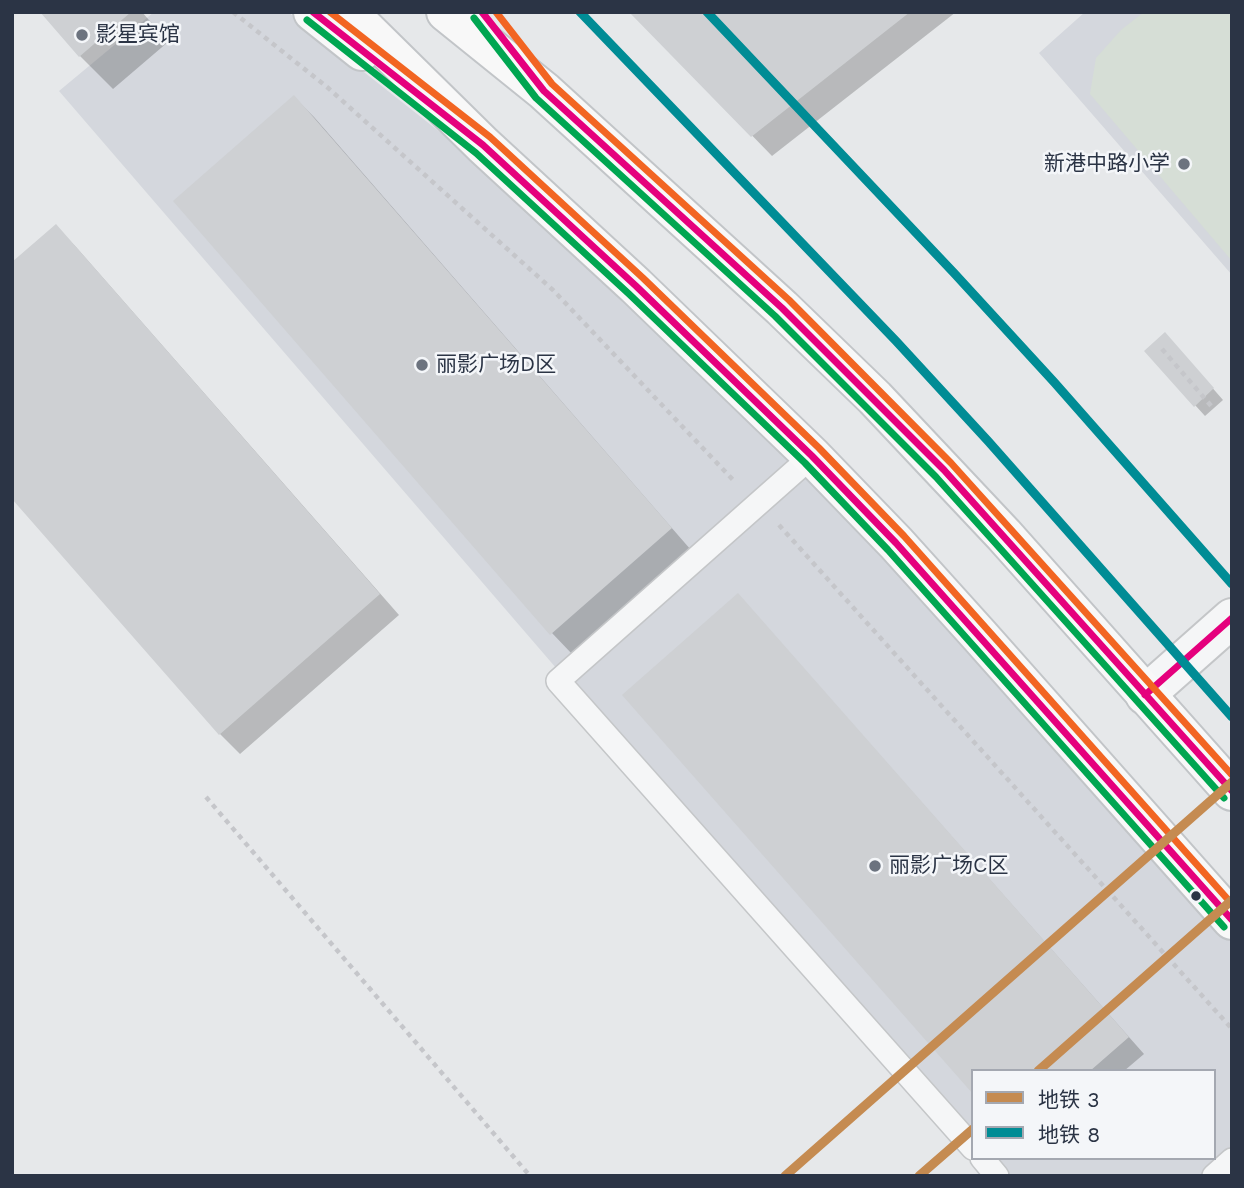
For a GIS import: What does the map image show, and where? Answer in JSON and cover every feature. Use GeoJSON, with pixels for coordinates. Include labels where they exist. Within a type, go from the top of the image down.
{"type":"FeatureCollection","features":[{"type":"Feature","properties":{"kind":"main road"},"geometry":{"type":"LineString","coordinates":[[313,12],[483,145]]}},
{"type":"Feature","properties":{"kind":"main road"},"geometry":{"type":"LineString","coordinates":[[348,12],[483,145],[636,286],[812,456],[896,543],[1232,920]]}},
{"type":"Feature","properties":{"kind":"main road"},"geometry":{"type":"LineString","coordinates":[[446,12],[544,91],[772,298],[875,398],[996,526],[1232,791]]}},
{"type":"Feature","properties":{"kind":"main road"},"geometry":{"type":"LineString","coordinates":[[482,12],[544,91]]}},
{"type":"Feature","properties":{"kind":"street"},"geometry":{"type":"LineString","coordinates":[[1144,695],[1232,618]]}},
{"type":"Feature","properties":{"kind":"lane"},"geometry":{"type":"LineString","coordinates":[[812,456],[558,681],[971,1146]]}},
{"type":"Feature","properties":{"kind":"lane"},"geometry":{"type":"LineString","coordinates":[[984,1160],[997,1176]]}},
{"type":"Feature","properties":{"kind":"lane"},"geometry":{"type":"LineString","coordinates":[[1214,1176],[1232,1160]]}},
{"type":"Feature","properties":{"kind":"path"},"geometry":{"type":"LineString","coordinates":[[1162,349],[1213,408]]}},
{"type":"Feature","properties":{"kind":"path"},"geometry":{"type":"LineString","coordinates":[[206,797],[530,1176]]}},
{"type":"Feature","properties":{"kind":"shaded area"},"geometry":{"type":"Polygon","coordinates":[[[154,12],[288,12],[474,159],[661,328],[873,540],[1232,940],[1232,1176],[993,1176],[980,1160],[1216,1160],[1216,1069],[971,1069],[971,1150],[59,91],[154,12]]]}},
{"type":"Feature","properties":{"kind":"shaded area","name":"新港中路小学"},"geometry":{"type":"Polygon","coordinates":[[[1085,12],[1232,12],[1232,275],[1039,53],[1085,12]]]}},
{"type":"Feature","properties":{"kind":"shaded area","name":"新港中路小学"},"geometry":{"type":"Polygon","coordinates":[[[1144,12],[1232,12],[1232,261],[1090,94],[1096,58],[1121,30],[1144,12]]]}},
{"type":"Feature","properties":{"kind":"building","name":"影星宾馆"},"geometry":{"type":"Polygon","coordinates":[[[40,12],[131,12],[79,57],[40,12]]]}},
{"type":"Feature","properties":{"kind":"building"},"geometry":{"type":"Polygon","coordinates":[[[629,12],[910,12],[751,137],[629,12]]]}},
{"type":"Feature","properties":{"kind":"building","name":"丽影广场D区"},"geometry":{"type":"Polygon","coordinates":[[[294,95],[672,528],[550,635],[173,201],[294,95]]]}},
{"type":"Feature","properties":{"kind":"building"},"geometry":{"type":"Polygon","coordinates":[[[56,224],[380,594],[219,735],[12,499],[12,262],[56,224]]]}},
{"type":"Feature","properties":{"kind":"building"},"geometry":{"type":"Polygon","coordinates":[[[1165,332],[1214,388],[1194,407],[1144,351],[1165,332]]]}},
{"type":"Feature","properties":{"kind":"building","name":"丽影广场C区"},"geometry":{"type":"Polygon","coordinates":[[[738,593],[1129,1037],[1092,1069],[971,1069],[971,1092],[622,695],[738,593]]]}},
{"type":"Feature","properties":{"kind":"metro line","name":"8"},"geometry":{"type":"LineString","coordinates":[[580,12],[896,341],[1232,717]]}},
{"type":"Feature","properties":{"kind":"metro line","name":"8"},"geometry":{"type":"LineString","coordinates":[[707,12],[954,273],[1232,584]]}},
{"type":"Feature","properties":{"kind":"metro line","name":"3"},"geometry":{"type":"LineString","coordinates":[[785,1176],[1232,782]]}},
{"type":"Feature","properties":{"kind":"metro line","name":"3"},"geometry":{"type":"LineString","coordinates":[[1040,1069],[1232,900]]}},
{"type":"Feature","properties":{"kind":"metro line","name":"3"},"geometry":{"type":"LineString","coordinates":[[919,1176],[971,1131]]}},
{"type":"Feature","properties":{"kind":"transit line"},"geometry":{"type":"LineString","coordinates":[[313,12],[483,145],[636,286],[812,456],[896,543],[1232,920]]}},
{"type":"Feature","properties":{"kind":"transit line"},"geometry":{"type":"LineString","coordinates":[[330,12],[490,137],[643,278],[819,448],[904,536],[1232,904]]}},
{"type":"Feature","properties":{"kind":"transit line"},"geometry":{"type":"LineString","coordinates":[[482,12],[544,91],[782,308],[944,470],[1232,791]]}},
{"type":"Feature","properties":{"kind":"transit line"},"geometry":{"type":"LineString","coordinates":[[496,12],[552,84],[789,300],[951,463],[1232,775]]}},
{"type":"Feature","properties":{"kind":"transit line"},"geometry":{"type":"LineString","coordinates":[[474,18],[536,98],[775,316],[936,477],[1224,798]]}},
{"type":"Feature","properties":{"kind":"transit line"},"geometry":{"type":"LineString","coordinates":[[307,20],[476,153],[629,294],[805,463],[888,550],[1224,927]]}},
{"type":"Feature","properties":{"kind":"transit line"},"geometry":{"type":"LineString","coordinates":[[1145,695],[1232,618]]}},
{"type":"Feature","properties":{"kind":"place","name":"影星宾馆"},"geometry":{"type":"Point","coordinates":[82,35]}},
{"type":"Feature","properties":{"kind":"place","name":"新港中路小学"},"geometry":{"type":"Point","coordinates":[1184,164]}},
{"type":"Feature","properties":{"kind":"place","name":"丽影广场D区"},"geometry":{"type":"Point","coordinates":[422,365]}},
{"type":"Feature","properties":{"kind":"place","name":"丽影广场C区"},"geometry":{"type":"Point","coordinates":[875,866]}}]}
